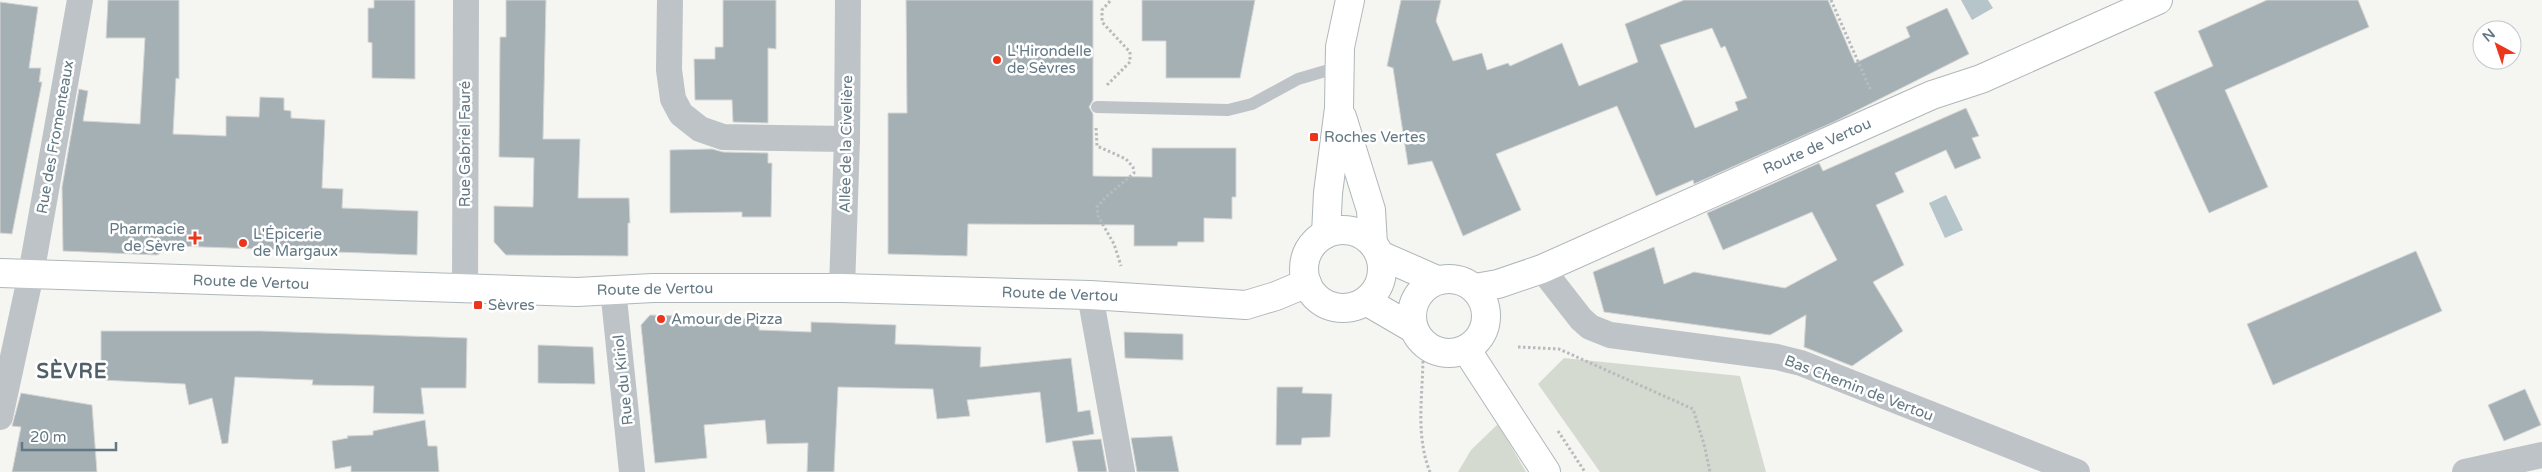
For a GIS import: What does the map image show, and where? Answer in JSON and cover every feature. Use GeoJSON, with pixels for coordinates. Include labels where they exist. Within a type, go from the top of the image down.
{"type":"FeatureCollection","features":[{"type":"Feature","properties":{"kind":"main road"},"geometry":{"type":"LineString","coordinates":[[1326,234],[1328,193],[1339,108],[1340,47],[1350,0]]}},
{"type":"Feature","properties":{"kind":"main road","name":"Route de Vertou"},"geometry":{"type":"LineString","coordinates":[[1475,288],[1498,284],[1542,269],[1932,95],[1981,79],[2158,0]]}},
{"type":"Feature","properties":{"kind":"main road"},"geometry":{"type":"LineString","coordinates":[[1339,108],[1372,210],[1377,249],[1382,268],[1380,280],[1375,292],[1366,301],[1349,307],[1332,306],[1321,302],[1307,283],[1305,260],[1317,240],[1326,234],[1339,230],[1352,230],[1364,235],[1377,249],[1437,280]]}},
{"type":"Feature","properties":{"kind":"main road","name":"Route de Vertou"},"geometry":{"type":"LineString","coordinates":[[0,273],[577,292],[613,289],[842,288],[1090,295],[1246,306],[1307,283]]}},
{"type":"Feature","properties":{"kind":"main road"},"geometry":{"type":"LineString","coordinates":[[1366,301],[1419,336],[1433,350],[1444,353],[1466,349],[1483,332],[1487,321],[1484,303],[1475,288],[1458,279],[1437,280],[1424,287],[1416,299],[1412,314],[1419,336]]}},
{"type":"Feature","properties":{"kind":"main road"},"geometry":{"type":"LineString","coordinates":[[1466,349],[1546,472]]}},
{"type":"Feature","properties":{"kind":"street","name":"Rue des Fromenteaux"},"geometry":{"type":"LineString","coordinates":[[0,417],[31,274],[80,0]]}},
{"type":"Feature","properties":{"kind":"street","name":"Rue Gabriel Fauré"},"geometry":{"type":"LineString","coordinates":[[465,289],[466,0]]}},
{"type":"Feature","properties":{"kind":"street"},"geometry":{"type":"LineString","coordinates":[[670,0],[669,70],[673,99],[681,114],[700,129],[723,137],[847,139]]}},
{"type":"Feature","properties":{"kind":"street","name":"Allée de la Civelière"},"geometry":{"type":"LineString","coordinates":[[842,288],[847,139],[848,0]]}},
{"type":"Feature","properties":{"kind":"street","name":"Bas Chemin de Vertou"},"geometry":{"type":"LineString","coordinates":[[1542,269],[1581,319],[1590,327],[1610,335],[1777,357],[1801,364],[2077,472]]}},
{"type":"Feature","properties":{"kind":"street","name":"Rue du Kiriol"},"geometry":{"type":"LineString","coordinates":[[613,289],[632,472]]}},
{"type":"Feature","properties":{"kind":"street"},"geometry":{"type":"LineString","coordinates":[[1090,295],[1122,472]]}},
{"type":"Feature","properties":{"kind":"street"},"geometry":{"type":"LineString","coordinates":[[2465,472],[2542,455]]}},
{"type":"Feature","properties":{"kind":"lane"},"geometry":{"type":"LineString","coordinates":[[1097,107],[1228,110],[1252,104],[1298,79],[1339,67]]}},
{"type":"Feature","properties":{"kind":"path"},"geometry":{"type":"LineString","coordinates":[[1111,0],[1102,10],[1102,22],[1130,52],[1130,62],[1104,88],[1098,99],[1096,141],[1097,146],[1126,159],[1133,167],[1134,173],[1097,207],[1098,216],[1114,244],[1122,266],[1123,297]]}},
{"type":"Feature","properties":{"kind":"path"},"geometry":{"type":"LineString","coordinates":[[1831,0],[1883,117]]}},
{"type":"Feature","properties":{"kind":"path"},"geometry":{"type":"LineString","coordinates":[[1419,336],[1420,410],[1423,451],[1430,472]]}},
{"type":"Feature","properties":{"kind":"path"},"geometry":{"type":"LineString","coordinates":[[1518,347],[1559,349],[1693,409],[1704,444],[1710,472]]}},
{"type":"Feature","properties":{"kind":"shaded area"},"geometry":{"type":"Polygon","coordinates":[[[1961,0],[1988,0],[1993,8],[1972,20],[1961,0]]]}},
{"type":"Feature","properties":{"kind":"shaded area"},"geometry":{"type":"Polygon","coordinates":[[[1946,195],[1963,230],[1945,238],[1929,203],[1946,195]]]}},
{"type":"Feature","properties":{"kind":"shaded area"},"geometry":{"type":"Polygon","coordinates":[[[1564,358],[1740,376],[1766,472],[1600,472],[1538,384],[1564,358]]]}},
{"type":"Feature","properties":{"kind":"shaded area"},"geometry":{"type":"Polygon","coordinates":[[[1498,424],[1526,472],[1458,472],[1471,450],[1498,424]]]}},
{"type":"Feature","properties":{"kind":"building"},"geometry":{"type":"Polygon","coordinates":[[[108,0],[179,0],[179,79],[176,78],[173,134],[226,136],[226,116],[259,117],[260,97],[284,98],[284,110],[291,111],[291,118],[325,120],[322,188],[343,189],[342,208],[418,211],[417,255],[176,246],[157,255],[63,251],[62,187],[79,89],[88,91],[83,121],[140,124],[145,38],[106,38],[108,0]]]}},
{"type":"Feature","properties":{"kind":"building"},"geometry":{"type":"Polygon","coordinates":[[[374,0],[415,0],[415,79],[372,78],[372,43],[368,42],[368,8],[374,8],[374,0]]]}},
{"type":"Feature","properties":{"kind":"building"},"geometry":{"type":"Polygon","coordinates":[[[506,0],[546,0],[543,139],[580,139],[578,198],[629,198],[628,256],[506,255],[494,242],[494,206],[533,207],[534,158],[499,157],[500,37],[506,37],[506,0]]]}},
{"type":"Feature","properties":{"kind":"building"},"geometry":{"type":"Polygon","coordinates":[[[723,0],[776,0],[776,49],[768,48],[768,123],[733,122],[732,100],[695,100],[694,59],[715,59],[715,47],[723,47],[723,0]]]}},
{"type":"Feature","properties":{"kind":"building"},"geometry":{"type":"Polygon","coordinates":[[[906,0],[1093,0],[1093,100],[1089,107],[1093,114],[1093,176],[1152,177],[1152,148],[1236,148],[1236,197],[1232,197],[1232,219],[1204,218],[1204,242],[1178,242],[1177,246],[1134,246],[1134,225],[968,224],[967,256],[888,254],[888,113],[907,113],[906,0]]]}},
{"type":"Feature","properties":{"kind":"building"},"geometry":{"type":"Polygon","coordinates":[[[1142,0],[1255,0],[1240,78],[1166,78],[1166,41],[1142,41],[1142,0]]]}},
{"type":"Feature","properties":{"kind":"building"},"geometry":{"type":"Polygon","coordinates":[[[1401,0],[1441,0],[1436,21],[1453,61],[1482,53],[1487,70],[1508,63],[1510,66],[1562,43],[1579,86],[1638,62],[1625,24],[1684,0],[1828,0],[1855,63],[1910,37],[1906,27],[1947,8],[1969,54],[1836,121],[1694,184],[1693,180],[1656,196],[1617,106],[1496,154],[1521,210],[1463,236],[1432,161],[1408,165],[1393,68],[1387,66],[1401,0]],[[1712,28],[1660,45],[1695,128],[1738,110],[1735,102],[1747,98],[1725,46],[1721,48],[1712,28]]]}},
{"type":"Feature","properties":{"kind":"building"},"geometry":{"type":"Polygon","coordinates":[[[2267,0],[2358,0],[2369,27],[2225,90],[2268,187],[2209,213],[2154,92],[2213,66],[2198,31],[2267,0]]]}},
{"type":"Feature","properties":{"kind":"building"},"geometry":{"type":"Polygon","coordinates":[[[0,2],[38,7],[29,68],[41,68],[39,82],[42,82],[12,234],[0,233],[0,2]]]}},
{"type":"Feature","properties":{"kind":"building"},"geometry":{"type":"Polygon","coordinates":[[[1966,108],[1979,136],[1972,138],[1981,158],[1955,169],[1946,150],[1895,173],[1904,192],[1876,205],[1904,265],[1873,282],[1903,331],[1852,366],[1804,347],[1806,315],[1770,335],[1604,312],[1593,272],[1654,247],[1664,284],[1694,272],[1785,288],[1837,260],[1812,212],[1723,250],[1707,213],[1819,163],[1823,171],[1966,108]]]}},
{"type":"Feature","properties":{"kind":"building"},"geometry":{"type":"Polygon","coordinates":[[[712,149],[723,152],[768,153],[768,163],[772,163],[771,217],[742,217],[742,212],[670,213],[670,150],[712,149]]]}},
{"type":"Feature","properties":{"kind":"building"},"geometry":{"type":"Polygon","coordinates":[[[2416,251],[2442,311],[2273,385],[2247,324],[2416,251]]]}},
{"type":"Feature","properties":{"kind":"building"},"geometry":{"type":"Polygon","coordinates":[[[650,315],[759,319],[759,330],[811,332],[811,322],[896,325],[895,344],[981,347],[980,367],[1071,358],[1078,412],[1090,410],[1094,434],[1046,443],[1040,392],[967,400],[970,416],[937,419],[933,389],[838,387],[834,472],[807,472],[808,443],[767,444],[765,420],[704,425],[707,458],[655,463],[641,325],[650,315]]]}},
{"type":"Feature","properties":{"kind":"building"},"geometry":{"type":"Polygon","coordinates":[[[101,331],[261,331],[467,338],[466,388],[421,388],[424,414],[373,413],[374,386],[312,385],[313,380],[235,377],[228,443],[222,444],[212,398],[189,405],[185,384],[101,380],[101,331]]]}},
{"type":"Feature","properties":{"kind":"building"},"geometry":{"type":"Polygon","coordinates":[[[1124,332],[1183,334],[1183,360],[1125,358],[1124,332]]]}},
{"type":"Feature","properties":{"kind":"building"},"geometry":{"type":"Polygon","coordinates":[[[538,345],[593,347],[595,384],[538,383],[538,345]]]}},
{"type":"Feature","properties":{"kind":"building"},"geometry":{"type":"Polygon","coordinates":[[[1277,387],[1303,387],[1302,393],[1332,394],[1330,437],[1302,438],[1301,445],[1276,445],[1277,387]]]}},
{"type":"Feature","properties":{"kind":"building"},"geometry":{"type":"Polygon","coordinates":[[[2525,389],[2541,425],[2504,441],[2488,405],[2525,389]]]}},
{"type":"Feature","properties":{"kind":"building"},"geometry":{"type":"Polygon","coordinates":[[[21,393],[92,405],[97,472],[12,472],[21,427],[12,426],[21,393]]]}},
{"type":"Feature","properties":{"kind":"building"},"geometry":{"type":"Polygon","coordinates":[[[425,420],[428,446],[437,446],[439,472],[351,472],[351,466],[335,469],[332,441],[348,438],[347,436],[373,435],[373,431],[425,420]]]}},
{"type":"Feature","properties":{"kind":"building"},"geometry":{"type":"Polygon","coordinates":[[[1172,436],[1179,472],[1137,472],[1131,438],[1172,436]]]}},
{"type":"Feature","properties":{"kind":"building"},"geometry":{"type":"Polygon","coordinates":[[[1101,439],[1107,472],[1078,472],[1072,441],[1101,439]]]}},
{"type":"Feature","properties":{"kind":"place","name":"L'Hirondelle de Sèvres"},"geometry":{"type":"Point","coordinates":[997,60]}},
{"type":"Feature","properties":{"kind":"place","name":"Roches Vertes"},"geometry":{"type":"Point","coordinates":[1314,137]}},
{"type":"Feature","properties":{"kind":"place","name":"Pharmacie de Sèvre"},"geometry":{"type":"Point","coordinates":[195,238]}},
{"type":"Feature","properties":{"kind":"place","name":"L'Épicerie de Margaux"},"geometry":{"type":"Point","coordinates":[243,243]}},
{"type":"Feature","properties":{"kind":"place","name":"Sèvres"},"geometry":{"type":"Point","coordinates":[478,305]}},
{"type":"Feature","properties":{"kind":"place","name":"Amour de Pizza"},"geometry":{"type":"Point","coordinates":[661,319]}},
{"type":"Feature","properties":{"kind":"district","name":"SÈVRE"},"geometry":{"type":"Point","coordinates":[72,371]}}]}
